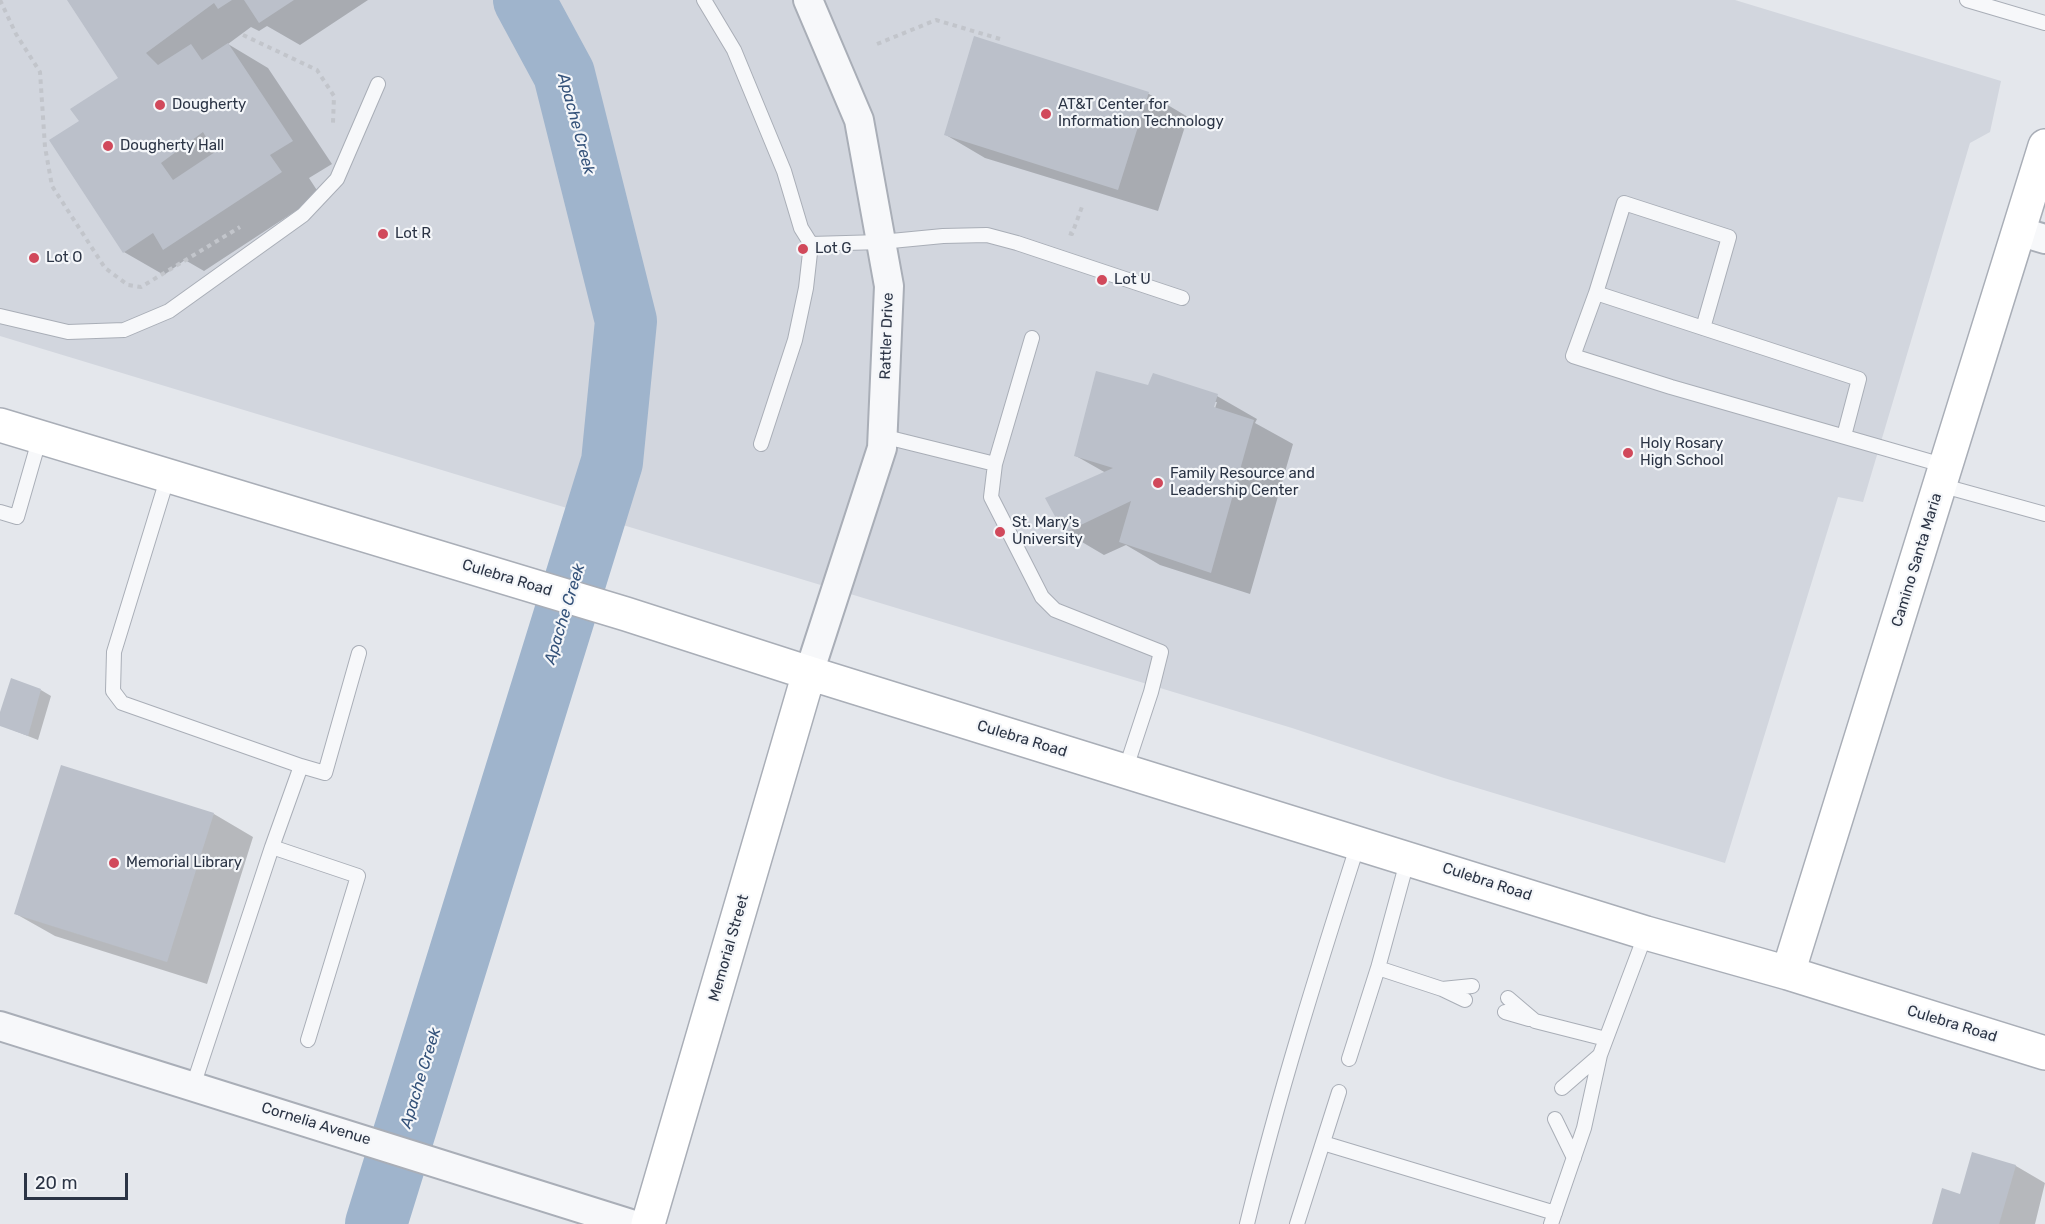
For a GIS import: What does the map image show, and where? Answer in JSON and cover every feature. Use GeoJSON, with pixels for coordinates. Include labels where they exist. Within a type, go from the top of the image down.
{"type":"FeatureCollection","features":[{"type":"Feature","properties":{"kind":"main road","name":"Camino Santa Maria"},"geometry":{"type":"LineString","coordinates":[[1788,973],[1943,475],[2032,235],[2045,146]]}},
{"type":"Feature","properties":{"kind":"main road","name":"Culebra Road"},"geometry":{"type":"LineString","coordinates":[[0,425],[626,614],[1358,844],[2045,1053]]}},
{"type":"Feature","properties":{"kind":"main road","name":"Memorial Street"},"geometry":{"type":"LineString","coordinates":[[648,1224],[809,673]]}},
{"type":"Feature","properties":{"kind":"street","name":"Rattler Drive"},"geometry":{"type":"LineString","coordinates":[[807,0],[859,120],[889,286],[882,448],[809,673]]}},
{"type":"Feature","properties":{"kind":"street","name":"Cornelia Avenue"},"geometry":{"type":"LineString","coordinates":[[0,1026],[631,1224]]}},
{"type":"Feature","properties":{"kind":"lane"},"geometry":{"type":"LineString","coordinates":[[704,0],[734,50],[784,171],[801,228],[811,244],[806,288],[795,340],[761,444]]}},
{"type":"Feature","properties":{"kind":"lane"},"geometry":{"type":"LineString","coordinates":[[1967,0],[2045,22]]}},
{"type":"Feature","properties":{"kind":"lane"},"geometry":{"type":"LineString","coordinates":[[0,316],[68,332],[124,330],[169,311],[303,215],[337,179],[378,84]]}},
{"type":"Feature","properties":{"kind":"lane"},"geometry":{"type":"LineString","coordinates":[[1702,328],[1729,237],[1624,203],[1596,293],[1573,356],[1671,387],[1844,436],[2045,514]]}},
{"type":"Feature","properties":{"kind":"lane"},"geometry":{"type":"LineString","coordinates":[[811,244],[987,235],[1182,298]]}},
{"type":"Feature","properties":{"kind":"lane"},"geometry":{"type":"LineString","coordinates":[[1596,293],[1859,379],[1844,436]]}},
{"type":"Feature","properties":{"kind":"lane"},"geometry":{"type":"LineString","coordinates":[[1032,338],[995,464],[991,497],[1042,597],[1055,610],[1161,652],[1151,692],[1125,771]]}},
{"type":"Feature","properties":{"kind":"lane"},"geometry":{"type":"LineString","coordinates":[[882,436],[995,464]]}},
{"type":"Feature","properties":{"kind":"lane"},"geometry":{"type":"LineString","coordinates":[[0,512],[17,517],[40,437]]}},
{"type":"Feature","properties":{"kind":"lane"},"geometry":{"type":"LineString","coordinates":[[168,476],[114,652],[113,692],[122,703],[324,773],[359,653]]}},
{"type":"Feature","properties":{"kind":"lane"},"geometry":{"type":"LineString","coordinates":[[193,1086],[301,766]]}},
{"type":"Feature","properties":{"kind":"lane"},"geometry":{"type":"LineString","coordinates":[[1247,1224],[1258,1177],[1317,974],[1358,844]]}},
{"type":"Feature","properties":{"kind":"lane"},"geometry":{"type":"LineString","coordinates":[[272,847],[358,876],[308,1040]]}},
{"type":"Feature","properties":{"kind":"lane"},"geometry":{"type":"LineString","coordinates":[[1349,1059],[1378,968],[1408,858]]}},
{"type":"Feature","properties":{"kind":"lane"},"geometry":{"type":"LineString","coordinates":[[1323,1143],[1553,1219],[1584,1128],[1600,1055],[1646,933]]}},
{"type":"Feature","properties":{"kind":"lane"},"geometry":{"type":"LineString","coordinates":[[1378,968],[1442,989],[1465,1000]]}},
{"type":"Feature","properties":{"kind":"lane"},"geometry":{"type":"LineString","coordinates":[[1442,989],[1472,986]]}},
{"type":"Feature","properties":{"kind":"lane"},"geometry":{"type":"LineString","coordinates":[[1507,1005],[1535,1021],[1606,1040]]}},
{"type":"Feature","properties":{"kind":"lane"},"geometry":{"type":"LineString","coordinates":[[1562,1088],[1600,1055]]}},
{"type":"Feature","properties":{"kind":"lane"},"geometry":{"type":"LineString","coordinates":[[1297,1224],[1339,1092]]}},
{"type":"Feature","properties":{"kind":"lane"},"geometry":{"type":"LineString","coordinates":[[1555,1119],[1574,1158]]}},
{"type":"Feature","properties":{"kind":"path"},"geometry":{"type":"LineString","coordinates":[[0,0],[16,34],[40,72],[45,147],[52,186],[105,268],[128,285],[141,287],[242,226]]}},
{"type":"Feature","properties":{"kind":"path"},"geometry":{"type":"LineString","coordinates":[[877,44],[936,20],[1000,39]]}},
{"type":"Feature","properties":{"kind":"path"},"geometry":{"type":"LineString","coordinates":[[243,35],[317,70],[334,96],[332,132]]}},
{"type":"Feature","properties":{"kind":"shaded area","name":"St. Mary's University"},"geometry":{"type":"Polygon","coordinates":[[[0,0],[1735,0],[2001,81],[1990,132],[1970,143],[1863,502],[1838,497],[1725,863],[1444,778],[1292,728],[0,336],[0,0]]]}},
{"type":"Feature","properties":{"kind":"building","name":"Dougherty Hall"},"geometry":{"type":"Polygon","coordinates":[[[67,0],[232,0],[218,9],[214,3],[146,53],[158,65],[191,44],[202,60],[228,43],[293,141],[270,155],[282,172],[163,250],[153,233],[123,253],[49,140],[79,121],[70,109],[118,78],[67,0]],[[203,132],[161,163],[173,180],[215,152],[203,132]]]}},
{"type":"Feature","properties":{"kind":"building"},"geometry":{"type":"Polygon","coordinates":[[[244,0],[294,0],[259,23],[244,0]]]}},
{"type":"Feature","properties":{"kind":"building","name":"AT&T Center for Information Technology"},"geometry":{"type":"Polygon","coordinates":[[[974,36],[1149,92],[1118,190],[944,135],[974,36]]]}},
{"type":"Feature","properties":{"kind":"building","name":"Family Resource and Leadership Center"},"geometry":{"type":"Polygon","coordinates":[[[1096,371],[1148,385],[1153,373],[1218,394],[1214,407],[1254,420],[1211,573],[1119,542],[1131,501],[1064,533],[1045,498],[1113,468],[1074,456],[1096,371]]]}},
{"type":"Feature","properties":{"kind":"building"},"geometry":{"type":"Polygon","coordinates":[[[11,678],[41,689],[28,736],[0,726],[0,712],[11,678]]]}},
{"type":"Feature","properties":{"kind":"building","name":"Memorial Library"},"geometry":{"type":"Polygon","coordinates":[[[61,765],[214,813],[167,962],[14,914],[61,765]]]}},
{"type":"Feature","properties":{"kind":"building"},"geometry":{"type":"Polygon","coordinates":[[[1972,1152],[2016,1165],[1999,1224],[1932,1224],[1942,1188],[1960,1194],[1972,1152]]]}},
{"type":"Feature","properties":{"kind":"waterway","name":"Apache Creek"},"geometry":{"type":"LineString","coordinates":[[376,1224],[612,462],[626,321],[564,74],[524,0]]}},
{"type":"Feature","properties":{"kind":"place","name":"Dougherty"},"geometry":{"type":"Point","coordinates":[160,105]}},
{"type":"Feature","properties":{"kind":"place","name":"AT&T Center for Information Technology"},"geometry":{"type":"Point","coordinates":[1046,114]}},
{"type":"Feature","properties":{"kind":"place","name":"Dougherty Hall"},"geometry":{"type":"Point","coordinates":[108,146]}},
{"type":"Feature","properties":{"kind":"place","name":"Lot R"},"geometry":{"type":"Point","coordinates":[383,234]}},
{"type":"Feature","properties":{"kind":"place","name":"Lot G"},"geometry":{"type":"Point","coordinates":[803,249]}},
{"type":"Feature","properties":{"kind":"place","name":"Lot O"},"geometry":{"type":"Point","coordinates":[34,258]}},
{"type":"Feature","properties":{"kind":"place","name":"Lot U"},"geometry":{"type":"Point","coordinates":[1102,280]}},
{"type":"Feature","properties":{"kind":"place","name":"Holy Rosary High School"},"geometry":{"type":"Point","coordinates":[1628,453]}},
{"type":"Feature","properties":{"kind":"place","name":"Family Resource and Leadership Center"},"geometry":{"type":"Point","coordinates":[1158,483]}},
{"type":"Feature","properties":{"kind":"place","name":"St. Mary's University"},"geometry":{"type":"Point","coordinates":[1000,532]}},
{"type":"Feature","properties":{"kind":"place","name":"Memorial Library"},"geometry":{"type":"Point","coordinates":[114,863]}}]}
